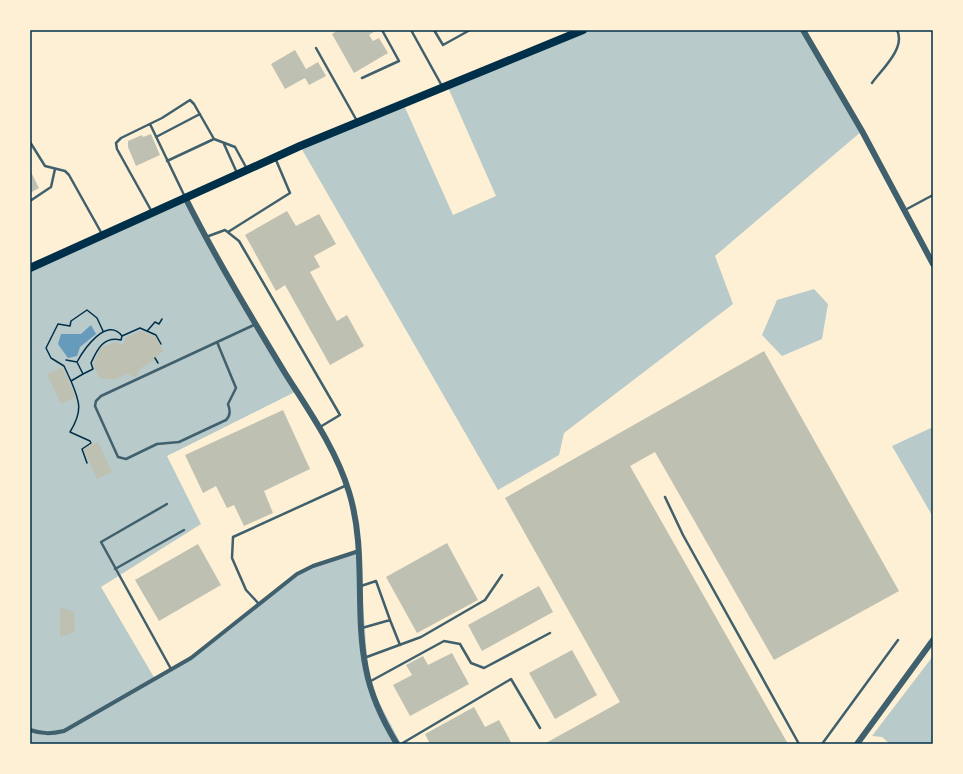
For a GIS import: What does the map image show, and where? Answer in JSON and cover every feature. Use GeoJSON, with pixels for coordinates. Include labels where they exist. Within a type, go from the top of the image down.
{"type":"FeatureCollection","features":[{"type":"Feature","properties":{"kind":"main road"},"geometry":{"type":"LineString","coordinates":[[30,268],[274,157],[583,30]]}},
{"type":"Feature","properties":{"kind":"street"},"geometry":{"type":"LineString","coordinates":[[803,30],[862,131],[932,260]]}},
{"type":"Feature","properties":{"kind":"street"},"geometry":{"type":"LineString","coordinates":[[185,197],[256,324],[332,451],[347,485],[356,518],[364,658],[369,683],[377,706],[397,744]]}},
{"type":"Feature","properties":{"kind":"street"},"geometry":{"type":"LineString","coordinates":[[30,730],[52,734],[64,731],[198,653],[258,604],[304,570],[359,552]]}},
{"type":"Feature","properties":{"kind":"street"},"geometry":{"type":"LineString","coordinates":[[857,744],[933,640]]}},
{"type":"Feature","properties":{"kind":"lane"},"geometry":{"type":"LineString","coordinates":[[362,78],[399,61],[382,30]]}},
{"type":"Feature","properties":{"kind":"lane"},"geometry":{"type":"LineString","coordinates":[[411,30],[442,87]]}},
{"type":"Feature","properties":{"kind":"lane"},"geometry":{"type":"LineString","coordinates":[[434,30],[443,45],[470,30]]}},
{"type":"Feature","properties":{"kind":"lane"},"geometry":{"type":"LineString","coordinates":[[872,83],[896,50],[900,42],[897,30]]}},
{"type":"Feature","properties":{"kind":"lane"},"geometry":{"type":"LineString","coordinates":[[316,48],[358,122]]}},
{"type":"Feature","properties":{"kind":"lane"},"geometry":{"type":"LineString","coordinates":[[152,212],[117,149],[116,143],[121,138],[150,124],[190,100],[194,104],[214,139],[224,144],[232,144],[236,148],[247,170]]}},
{"type":"Feature","properties":{"kind":"lane"},"geometry":{"type":"LineString","coordinates":[[156,137],[200,114]]}},
{"type":"Feature","properties":{"kind":"lane"},"geometry":{"type":"LineString","coordinates":[[150,124],[185,197]]}},
{"type":"Feature","properties":{"kind":"lane"},"geometry":{"type":"LineString","coordinates":[[167,161],[214,139]]}},
{"type":"Feature","properties":{"kind":"lane"},"geometry":{"type":"LineString","coordinates":[[30,142],[46,166],[65,171],[69,175],[102,235]]}},
{"type":"Feature","properties":{"kind":"lane"},"geometry":{"type":"LineString","coordinates":[[224,144],[238,174]]}},
{"type":"Feature","properties":{"kind":"lane"},"geometry":{"type":"LineString","coordinates":[[228,232],[290,193],[274,157]]}},
{"type":"Feature","properties":{"kind":"lane"},"geometry":{"type":"LineString","coordinates":[[30,201],[51,187],[55,169]]}},
{"type":"Feature","properties":{"kind":"lane"},"geometry":{"type":"LineString","coordinates":[[904,210],[933,195]]}},
{"type":"Feature","properties":{"kind":"lane"},"geometry":{"type":"LineString","coordinates":[[206,237],[225,230],[239,241],[340,415],[319,428]]}},
{"type":"Feature","properties":{"kind":"lane"},"geometry":{"type":"LineString","coordinates":[[217,342],[236,388],[228,404],[230,411],[229,417],[226,420],[179,442],[157,444],[126,459],[118,457],[95,406],[96,401],[101,396],[217,342],[256,324]]}},
{"type":"Feature","properties":{"kind":"lane"},"geometry":{"type":"LineString","coordinates":[[258,604],[246,590],[232,558],[233,537],[347,485]]}},
{"type":"Feature","properties":{"kind":"lane"},"geometry":{"type":"LineString","coordinates":[[664,497],[687,542],[799,744]]}},
{"type":"Feature","properties":{"kind":"lane"},"geometry":{"type":"LineString","coordinates":[[167,504],[101,542],[171,670]]}},
{"type":"Feature","properties":{"kind":"lane"},"geometry":{"type":"LineString","coordinates":[[115,568],[184,530]]}},
{"type":"Feature","properties":{"kind":"lane"},"geometry":{"type":"LineString","coordinates":[[364,658],[421,637],[485,600],[502,575]]}},
{"type":"Feature","properties":{"kind":"lane"},"geometry":{"type":"LineString","coordinates":[[360,586],[376,581],[400,645]]}},
{"type":"Feature","properties":{"kind":"lane"},"geometry":{"type":"LineString","coordinates":[[362,628],[390,620]]}},
{"type":"Feature","properties":{"kind":"lane"},"geometry":{"type":"LineString","coordinates":[[369,683],[444,641],[460,644],[471,664],[484,668],[550,633]]}},
{"type":"Feature","properties":{"kind":"lane"},"geometry":{"type":"LineString","coordinates":[[822,744],[898,640]]}},
{"type":"Feature","properties":{"kind":"lane"},"geometry":{"type":"LineString","coordinates":[[401,744],[511,679],[540,728]]}},
{"type":"Feature","properties":{"kind":"path"},"geometry":{"type":"LineString","coordinates":[[88,463],[82,448],[91,443],[90,441],[70,432],[79,415],[78,399],[64,366],[51,358],[46,348],[58,324],[70,326],[71,321],[87,310],[97,318],[103,331]]}},
{"type":"Feature","properties":{"kind":"path"},"geometry":{"type":"LineString","coordinates":[[148,330],[155,322],[159,324],[162,319]]}},
{"type":"Feature","properties":{"kind":"path"},"geometry":{"type":"LineString","coordinates":[[122,336],[140,328],[148,330],[156,335],[161,344]]}},
{"type":"Feature","properties":{"kind":"path"},"geometry":{"type":"LineString","coordinates":[[77,362],[83,351],[103,331],[111,329],[119,332],[122,336]]}},
{"type":"Feature","properties":{"kind":"path"},"geometry":{"type":"LineString","coordinates":[[119,344],[122,336]]}},
{"type":"Feature","properties":{"kind":"path"},"geometry":{"type":"LineString","coordinates":[[71,381],[93,369],[91,363],[98,346],[108,340],[121,340]]}},
{"type":"Feature","properties":{"kind":"path"},"geometry":{"type":"LineString","coordinates":[[66,360],[77,362]]}},
{"type":"Feature","properties":{"kind":"path"},"geometry":{"type":"LineString","coordinates":[[77,362],[83,374]]}},
{"type":"Feature","properties":{"kind":"shaded area"},"geometry":{"type":"Polygon","coordinates":[[[583,30],[803,30],[862,131],[715,256],[733,304],[564,433],[559,455],[498,490],[300,146],[403,103],[453,215],[496,196],[447,85],[583,30]]]}},
{"type":"Feature","properties":{"kind":"shaded area"},"geometry":{"type":"Polygon","coordinates":[[[185,197],[297,391],[167,456],[201,524],[101,587],[155,679],[204,648],[304,570],[359,551],[369,683],[401,744],[30,744],[30,268],[185,197]]]}},
{"type":"Feature","properties":{"kind":"shaded area"},"geometry":{"type":"Polygon","coordinates":[[[814,289],[828,304],[822,339],[782,356],[762,335],[777,300],[814,289]]]}},
{"type":"Feature","properties":{"kind":"shaded area"},"geometry":{"type":"Polygon","coordinates":[[[933,427],[933,517],[892,446],[933,427]]]}},
{"type":"Feature","properties":{"kind":"shaded area"},"geometry":{"type":"Polygon","coordinates":[[[933,656],[933,744],[890,744],[882,737],[872,736],[933,656]]]}},
{"type":"Feature","properties":{"kind":"water"},"geometry":{"type":"Polygon","coordinates":[[[91,325],[96,334],[80,347],[77,356],[68,358],[58,344],[61,334],[81,334],[91,325]]]}},
{"type":"Feature","properties":{"kind":"building"},"geometry":{"type":"Polygon","coordinates":[[[338,30],[377,30],[369,35],[373,41],[379,38],[388,53],[354,73],[332,34],[338,30]]]}},
{"type":"Feature","properties":{"kind":"building"},"geometry":{"type":"Polygon","coordinates":[[[295,50],[306,69],[318,62],[326,76],[309,85],[305,78],[285,89],[271,64],[295,50]]]}},
{"type":"Feature","properties":{"kind":"building"},"geometry":{"type":"Polygon","coordinates":[[[151,134],[160,155],[136,166],[128,147],[128,141],[142,135],[143,137],[151,134]]]}},
{"type":"Feature","properties":{"kind":"building"},"geometry":{"type":"Polygon","coordinates":[[[30,170],[39,188],[30,193],[30,170]]]}},
{"type":"Feature","properties":{"kind":"building"},"geometry":{"type":"Polygon","coordinates":[[[287,211],[296,226],[319,214],[336,244],[314,256],[320,267],[310,272],[337,321],[347,315],[364,346],[330,365],[285,285],[276,291],[245,235],[287,211]]]}},
{"type":"Feature","properties":{"kind":"building"},"geometry":{"type":"Polygon","coordinates":[[[141,331],[156,336],[163,351],[153,361],[141,368],[136,377],[127,374],[115,379],[100,379],[93,364],[100,348],[115,342],[123,345],[126,337],[141,331]]]}},
{"type":"Feature","properties":{"kind":"building"},"geometry":{"type":"Polygon","coordinates":[[[764,351],[899,591],[774,660],[655,452],[630,466],[788,744],[544,744],[620,702],[505,498],[764,351]]]}},
{"type":"Feature","properties":{"kind":"building"},"geometry":{"type":"Polygon","coordinates":[[[62,367],[76,397],[61,404],[47,374],[62,367]]]}},
{"type":"Feature","properties":{"kind":"building"},"geometry":{"type":"Polygon","coordinates":[[[283,410],[310,469],[264,491],[273,513],[244,526],[234,505],[227,508],[216,486],[203,493],[185,455],[283,410]]]}},
{"type":"Feature","properties":{"kind":"building"},"geometry":{"type":"Polygon","coordinates":[[[98,442],[112,472],[97,479],[83,448],[98,442]]]}},
{"type":"Feature","properties":{"kind":"building"},"geometry":{"type":"Polygon","coordinates":[[[447,543],[478,600],[417,633],[386,577],[447,543]]]}},
{"type":"Feature","properties":{"kind":"building"},"geometry":{"type":"Polygon","coordinates":[[[198,544],[221,585],[159,621],[135,580],[198,544]]]}},
{"type":"Feature","properties":{"kind":"building"},"geometry":{"type":"Polygon","coordinates":[[[539,586],[553,612],[482,651],[468,625],[539,586]]]}},
{"type":"Feature","properties":{"kind":"building"},"geometry":{"type":"Polygon","coordinates":[[[60,608],[74,611],[75,632],[60,637],[60,608]]]}},
{"type":"Feature","properties":{"kind":"building"},"geometry":{"type":"Polygon","coordinates":[[[572,650],[597,695],[555,719],[529,673],[572,650]]]}},
{"type":"Feature","properties":{"kind":"building"},"geometry":{"type":"Polygon","coordinates":[[[452,653],[469,684],[410,716],[393,685],[412,675],[406,665],[423,656],[428,665],[452,653]]]}},
{"type":"Feature","properties":{"kind":"building"},"geometry":{"type":"Polygon","coordinates":[[[474,707],[485,727],[499,720],[512,744],[430,744],[425,734],[474,707]]]}}]}
